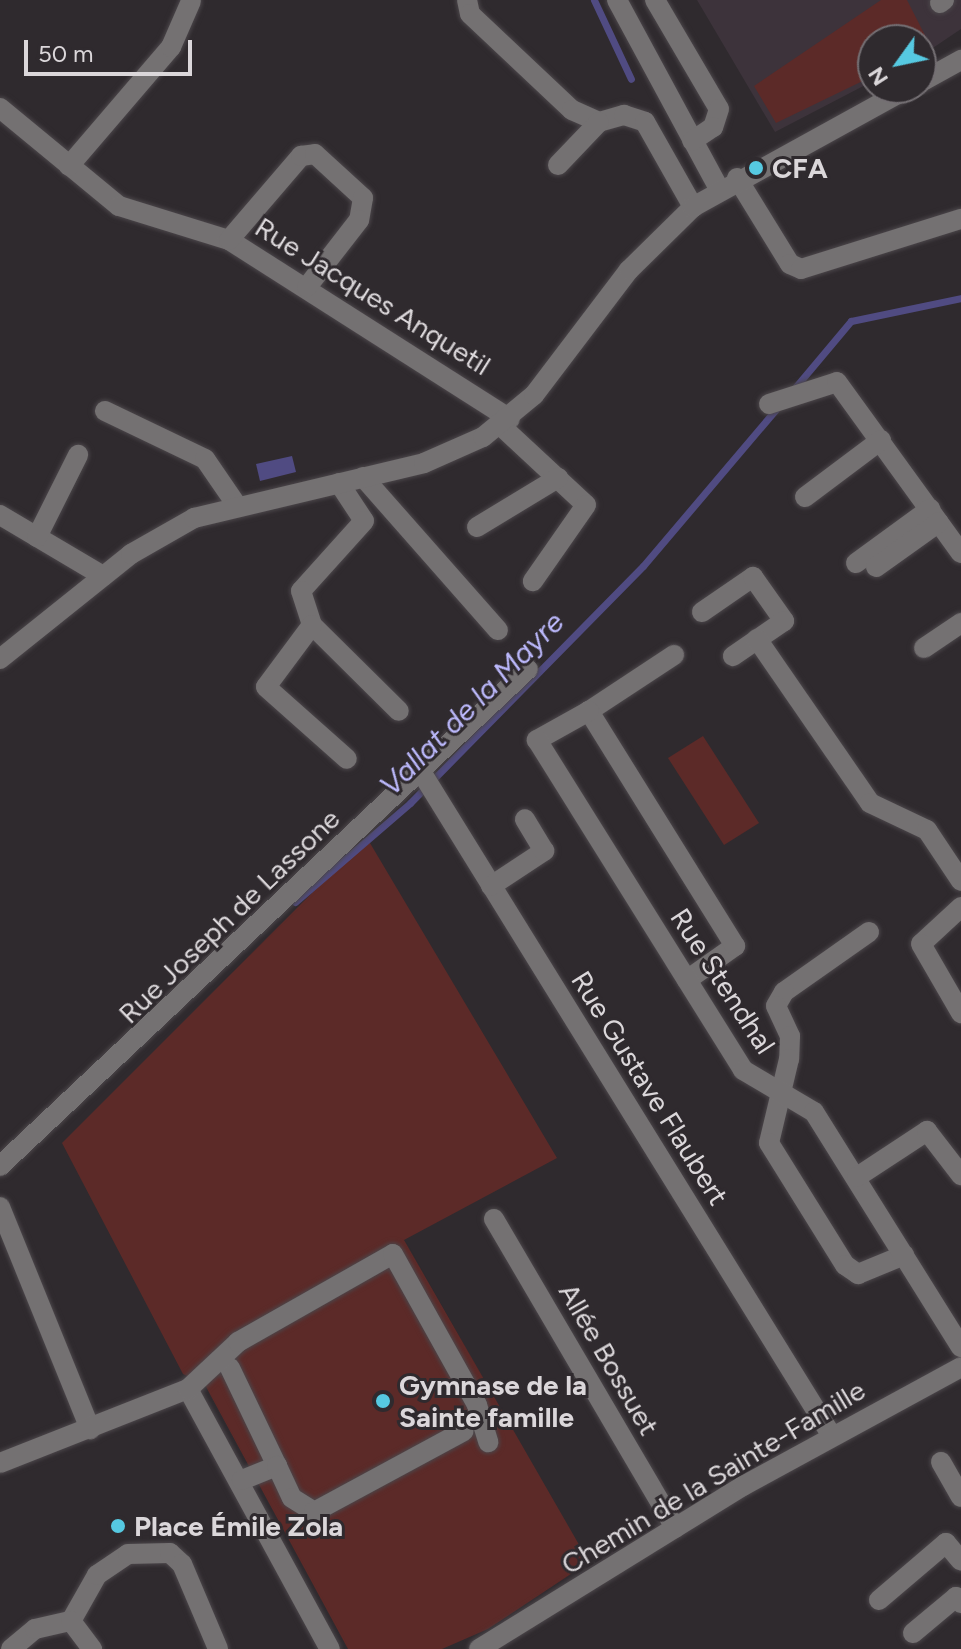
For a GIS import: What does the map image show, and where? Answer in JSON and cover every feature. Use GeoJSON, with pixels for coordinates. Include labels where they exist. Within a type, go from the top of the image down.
{"type":"FeatureCollection","features":[{"type":"Feature","properties":{"kind":"street"},"geometry":{"type":"LineString","coordinates":[[467,0],[470,14],[572,110],[599,122]]}},
{"type":"Feature","properties":{"kind":"street"},"geometry":{"type":"LineString","coordinates":[[617,0],[719,189]]}},
{"type":"Feature","properties":{"kind":"street"},"geometry":{"type":"LineString","coordinates":[[655,0],[719,109],[713,127],[692,141]]}},
{"type":"Feature","properties":{"kind":"street"},"geometry":{"type":"LineString","coordinates":[[69,166],[171,47],[191,1]]}},
{"type":"Feature","properties":{"kind":"street"},"geometry":{"type":"LineString","coordinates":[[937,73],[961,60]]}},
{"type":"Feature","properties":{"kind":"street"},"geometry":{"type":"LineString","coordinates":[[0,659],[161,533],[238,507],[457,452],[505,422],[629,270],[693,207],[737,178],[878,104]]}},
{"type":"Feature","properties":{"kind":"street","name":"Rue Jacques Anquetil"},"geometry":{"type":"LineString","coordinates":[[1,109],[69,166],[146,220],[229,240],[307,287],[505,422],[586,505],[533,581]]}},
{"type":"Feature","properties":{"kind":"street"},"geometry":{"type":"LineString","coordinates":[[558,165],[599,122],[624,115],[645,122],[693,207]]}},
{"type":"Feature","properties":{"kind":"street"},"geometry":{"type":"LineString","coordinates":[[229,240],[301,156],[315,154],[363,198],[359,220],[307,287]]}},
{"type":"Feature","properties":{"kind":"street"},"geometry":{"type":"LineString","coordinates":[[737,178],[790,264],[801,269],[961,219]]}},
{"type":"Feature","properties":{"kind":"street"},"geometry":{"type":"LineString","coordinates":[[769,404],[837,382],[961,553]]}},
{"type":"Feature","properties":{"kind":"street"},"geometry":{"type":"LineString","coordinates":[[105,411],[205,459],[238,507]]}},
{"type":"Feature","properties":{"kind":"street"},"geometry":{"type":"LineString","coordinates":[[805,497],[881,440]]}},
{"type":"Feature","properties":{"kind":"street"},"geometry":{"type":"LineString","coordinates":[[37,537],[78,455]]}},
{"type":"Feature","properties":{"kind":"street"},"geometry":{"type":"LineString","coordinates":[[363,477],[498,630]]}},
{"type":"Feature","properties":{"kind":"street"},"geometry":{"type":"LineString","coordinates":[[477,527],[558,478]]}},
{"type":"Feature","properties":{"kind":"street"},"geometry":{"type":"LineString","coordinates":[[339,483],[364,521],[301,591],[312,625],[399,711]]}},
{"type":"Feature","properties":{"kind":"street"},"geometry":{"type":"LineString","coordinates":[[0,515],[103,576]]}},
{"type":"Feature","properties":{"kind":"street"},"geometry":{"type":"LineString","coordinates":[[866,565],[935,516]]}},
{"type":"Feature","properties":{"kind":"street"},"geometry":{"type":"LineString","coordinates":[[702,612],[753,577],[784,621],[733,656]]}},
{"type":"Feature","properties":{"kind":"street"},"geometry":{"type":"LineString","coordinates":[[924,648],[961,623]]}},
{"type":"Feature","properties":{"kind":"street"},"geometry":{"type":"LineString","coordinates":[[312,625],[266,687],[347,759]]}},
{"type":"Feature","properties":{"kind":"street"},"geometry":{"type":"LineString","coordinates":[[757,639],[870,803],[927,830],[961,881]]}},
{"type":"Feature","properties":{"kind":"street"},"geometry":{"type":"LineString","coordinates":[[674,655],[589,711],[735,946],[687,980]]}},
{"type":"Feature","properties":{"kind":"street","name":"Rue Joseph de Lassone"},"geometry":{"type":"LineString","coordinates":[[0,1166],[41,1133],[528,669]]}},
{"type":"Feature","properties":{"kind":"street","name":"Rue Stendhal"},"geometry":{"type":"LineString","coordinates":[[589,711],[537,740],[743,1070],[814,1112],[961,1347]]}},
{"type":"Feature","properties":{"kind":"street","name":"Rue Gustave Flaubert"},"geometry":{"type":"LineString","coordinates":[[420,770],[832,1436]]}},
{"type":"Feature","properties":{"kind":"street"},"geometry":{"type":"LineString","coordinates":[[491,886],[544,851],[525,819]]}},
{"type":"Feature","properties":{"kind":"street"},"geometry":{"type":"LineString","coordinates":[[961,907],[921,944],[961,1013]]}},
{"type":"Feature","properties":{"kind":"street"},"geometry":{"type":"LineString","coordinates":[[869,932],[784,992],[776,1006],[790,1036],[769,1143],[845,1265],[858,1274],[904,1255]]}},
{"type":"Feature","properties":{"kind":"street"},"geometry":{"type":"LineString","coordinates":[[857,1177],[927,1131],[961,1175]]}},
{"type":"Feature","properties":{"kind":"street"},"geometry":{"type":"LineString","coordinates":[[0,1207],[90,1429]]}},
{"type":"Feature","properties":{"kind":"street","name":"Allée Bossuet"},"geometry":{"type":"LineString","coordinates":[[494,1219],[675,1528]]}},
{"type":"Feature","properties":{"kind":"street"},"geometry":{"type":"LineString","coordinates":[[0,1463],[188,1389],[238,1342],[393,1254],[464,1379],[488,1442]]}},
{"type":"Feature","properties":{"kind":"street","name":"Chemin de la Sainte-Famille"},"geometry":{"type":"LineString","coordinates":[[493,1646],[649,1550],[675,1528],[832,1436],[925,1394],[961,1367]]}},
{"type":"Feature","properties":{"kind":"street"},"geometry":{"type":"LineString","coordinates":[[230,1368],[292,1498],[314,1512],[464,1431]]}},
{"type":"Feature","properties":{"kind":"street"},"geometry":{"type":"LineString","coordinates":[[188,1389],[242,1480],[330,1649]]}},
{"type":"Feature","properties":{"kind":"street"},"geometry":{"type":"LineString","coordinates":[[941,1462],[961,1497]]}},
{"type":"Feature","properties":{"kind":"street"},"geometry":{"type":"LineString","coordinates":[[242,1480],[277,1466]]}},
{"type":"Feature","properties":{"kind":"street"},"geometry":{"type":"LineString","coordinates":[[879,1600],[954,1538],[961,1561]]}},
{"type":"Feature","properties":{"kind":"street"},"geometry":{"type":"LineString","coordinates":[[11,1649],[35,1629],[71,1621],[97,1575],[128,1554],[170,1553],[182,1564],[218,1649]]}},
{"type":"Feature","properties":{"kind":"street"},"geometry":{"type":"LineString","coordinates":[[913,1633],[956,1597],[961,1603]]}},
{"type":"Feature","properties":{"kind":"street"},"geometry":{"type":"LineString","coordinates":[[71,1621],[92,1649]]}},
{"type":"Feature","properties":{"kind":"shaded area"},"geometry":{"type":"Polygon","coordinates":[[[697,0],[961,0],[961,29],[937,45],[937,24],[857,24],[857,89],[775,132],[697,0]]]}},
{"type":"Feature","properties":{"kind":"shaded area"},"geometry":{"type":"Polygon","coordinates":[[[881,0],[907,0],[919,24],[857,24],[857,84],[776,123],[754,86],[881,0]]]}},
{"type":"Feature","properties":{"kind":"shaded area"},"geometry":{"type":"Polygon","coordinates":[[[292,456],[296,472],[260,481],[256,464],[292,456]]]}},
{"type":"Feature","properties":{"kind":"shaded area"},"geometry":{"type":"Polygon","coordinates":[[[703,736],[759,823],[724,845],[668,758],[703,736]]]}},
{"type":"Feature","properties":{"kind":"shaded area"},"geometry":{"type":"Polygon","coordinates":[[[367,838],[557,1158],[404,1240],[589,1562],[488,1629],[442,1649],[348,1649],[205,1385],[183,1374],[62,1143],[367,838]]]}},
{"type":"Feature","properties":{"kind":"waterway"},"geometry":{"type":"LineString","coordinates":[[594,0],[631,79]]}},
{"type":"Feature","properties":{"kind":"waterway","name":"Vallat de la Mayre"},"geometry":{"type":"LineString","coordinates":[[793,390],[851,321],[961,298]]}},
{"type":"Feature","properties":{"kind":"waterway","name":"Vallat de la Mayre"},"geometry":{"type":"LineString","coordinates":[[295,902],[410,803],[643,566],[777,408]]}},
{"type":"Feature","properties":{"kind":"place","name":"CFA"},"geometry":{"type":"Point","coordinates":[756,168]}},
{"type":"Feature","properties":{"kind":"place","name":"Gymnase de la Sainte famille"},"geometry":{"type":"Point","coordinates":[383,1401]}},
{"type":"Feature","properties":{"kind":"place","name":"Place Émile Zola"},"geometry":{"type":"Point","coordinates":[118,1526]}}]}
